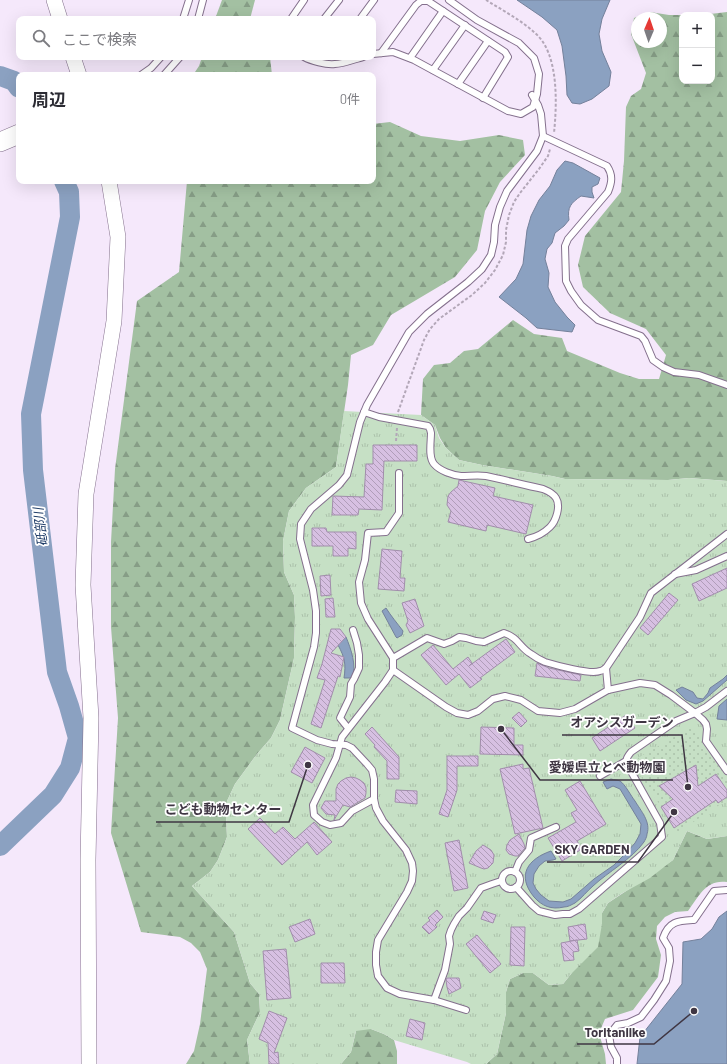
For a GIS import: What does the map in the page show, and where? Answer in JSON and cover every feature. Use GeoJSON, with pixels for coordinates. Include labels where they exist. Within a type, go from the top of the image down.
{"type":"FeatureCollection","features":[{"type":"Feature","properties":{"kind":"street"},"geometry":{"type":"LineString","coordinates":[[54,0],[59,16]]}},
{"type":"Feature","properties":{"kind":"street"},"geometry":{"type":"LineString","coordinates":[[74,60],[78,72]]}},
{"type":"Feature","properties":{"kind":"street"},"geometry":{"type":"LineString","coordinates":[[89,1064],[88,860],[91,718],[82,585],[86,494],[114,322],[118,237],[109,184]]}},
{"type":"Feature","properties":{"kind":"lane"},"geometry":{"type":"LineString","coordinates":[[184,16],[189,0]]}},
{"type":"Feature","properties":{"kind":"lane"},"geometry":{"type":"LineString","coordinates":[[199,16],[203,0]]}},
{"type":"Feature","properties":{"kind":"lane"},"geometry":{"type":"LineString","coordinates":[[293,16],[304,0]]}},
{"type":"Feature","properties":{"kind":"lane"},"geometry":{"type":"LineString","coordinates":[[326,16],[339,0]]}},
{"type":"Feature","properties":{"kind":"lane"},"geometry":{"type":"LineString","coordinates":[[362,16],[374,0]]}},
{"type":"Feature","properties":{"kind":"lane"},"geometry":{"type":"LineString","coordinates":[[376,54],[393,52],[410,58],[508,111],[521,114],[533,107],[537,94],[539,74],[534,58],[519,43],[477,20],[449,0]]}},
{"type":"Feature","properties":{"kind":"lane"},"geometry":{"type":"LineString","coordinates":[[381,53],[416,5],[421,1],[428,1],[505,52],[508,58],[483,98]]}},
{"type":"Feature","properties":{"kind":"lane"},"geometry":{"type":"LineString","coordinates":[[410,58],[443,11]]}},
{"type":"Feature","properties":{"kind":"lane"},"geometry":{"type":"LineString","coordinates":[[433,70],[465,26]]}},
{"type":"Feature","properties":{"kind":"lane"},"geometry":{"type":"LineString","coordinates":[[458,84],[488,41]]}},
{"type":"Feature","properties":{"kind":"lane"},"geometry":{"type":"LineString","coordinates":[[145,72],[158,60]]}},
{"type":"Feature","properties":{"kind":"lane"},"geometry":{"type":"LineString","coordinates":[[167,72],[177,60]]}},
{"type":"Feature","properties":{"kind":"lane"},"geometry":{"type":"LineString","coordinates":[[312,60],[336,64],[351,60]]}},
{"type":"Feature","properties":{"kind":"lane"},"geometry":{"type":"LineString","coordinates":[[466,1010],[434,1000],[400,994],[387,988],[378,976],[376,952],[378,940],[412,881],[412,863],[406,850],[383,821],[376,808],[372,770],[352,748],[346,745],[332,744],[317,740],[292,728],[314,647],[316,633],[316,611],[300,539],[301,524],[311,508],[339,485],[347,475],[364,412],[409,332],[427,314],[482,269],[491,255],[494,242],[495,225],[500,207],[507,191],[537,151],[543,136],[541,114],[532,95]]}},
{"type":"Feature","properties":{"kind":"lane"},"geometry":{"type":"LineString","coordinates":[[543,136],[607,166],[611,173],[611,185],[608,192],[568,239],[565,246],[566,281],[574,296],[581,305],[598,320],[641,336],[645,341],[653,360],[663,368],[674,372],[699,375],[727,384]]}},
{"type":"Feature","properties":{"kind":"lane"},"geometry":{"type":"LineString","coordinates":[[364,412],[379,417],[428,426],[431,433],[431,460],[438,467],[450,473],[462,476],[484,476],[543,489],[551,493],[556,498],[558,505],[555,520],[551,527],[544,532],[528,539]]}},
{"type":"Feature","properties":{"kind":"lane"},"geometry":{"type":"LineString","coordinates":[[374,799],[352,811],[341,823],[330,825],[322,822],[314,815],[314,805],[336,758],[342,737],[393,670],[393,658],[368,619],[361,603],[359,582],[365,560],[368,533],[386,532],[399,513],[399,473]]}},
{"type":"Feature","properties":{"kind":"lane"},"geometry":{"type":"LineString","coordinates":[[393,658],[427,638],[444,644],[459,637],[476,642],[484,642],[504,633],[511,635],[529,653],[543,661],[573,669],[600,672],[606,668],[640,617],[651,593],[727,534]]}},
{"type":"Feature","properties":{"kind":"lane"},"geometry":{"type":"LineString","coordinates":[[674,574],[696,570],[727,556]]}},
{"type":"Feature","properties":{"kind":"lane"},"geometry":{"type":"LineString","coordinates":[[348,728],[340,718],[350,698],[351,684],[359,668],[359,655],[353,630]]}},
{"type":"Feature","properties":{"kind":"lane"},"geometry":{"type":"LineString","coordinates":[[606,668],[608,690]]}},
{"type":"Feature","properties":{"kind":"lane"},"geometry":{"type":"LineString","coordinates":[[393,670],[446,707],[458,713],[468,715],[478,711],[493,699],[505,696],[521,700],[538,711],[560,713],[576,709],[608,690],[640,683],[655,685],[667,692],[703,720],[706,724],[706,741],[727,771]]}},
{"type":"Feature","properties":{"kind":"lane"},"geometry":{"type":"LineString","coordinates":[[516,887],[539,912],[555,915],[570,914],[579,909],[662,837],[660,823],[628,766],[626,761],[627,756],[676,721],[706,707],[727,692]]}},
{"type":"Feature","properties":{"kind":"lane"},"geometry":{"type":"LineString","coordinates":[[600,776],[626,761]]}},
{"type":"Feature","properties":{"kind":"lane"},"geometry":{"type":"LineString","coordinates":[[515,872],[519,862],[529,850],[531,838],[556,827]]}},
{"type":"Feature","properties":{"kind":"lane"},"geometry":{"type":"LineString","coordinates":[[506,872],[515,872],[520,878],[519,884],[512,889],[503,886],[501,882],[502,877],[506,872]]}},
{"type":"Feature","properties":{"kind":"lane"},"geometry":{"type":"LineString","coordinates":[[434,1000],[446,970],[450,944],[449,936],[454,924],[481,888],[501,882]]}},
{"type":"Feature","properties":{"kind":"lane"},"geometry":{"type":"LineString","coordinates":[[617,1064],[617,1058],[611,1047],[609,1036],[617,1025],[628,1023],[641,1017],[666,981],[670,961],[669,948],[663,938],[666,930],[674,923],[694,920],[714,891],[727,890]]}},
{"type":"Feature","properties":{"kind":"green space"},"geometry":{"type":"Polygon","coordinates":[[[222,0],[255,0],[251,16],[216,16],[222,0]]]}},
{"type":"Feature","properties":{"kind":"green space"},"geometry":{"type":"Polygon","coordinates":[[[727,12],[727,481],[689,478],[668,480],[565,479],[459,460],[446,448],[435,425],[421,415],[423,379],[434,365],[450,363],[464,351],[478,349],[513,320],[534,334],[562,338],[567,351],[620,373],[639,379],[659,379],[666,355],[646,329],[610,313],[583,287],[578,265],[585,236],[621,192],[626,107],[631,96],[641,89],[646,73],[636,48],[667,48],[667,15],[679,15],[679,84],[715,84],[715,13],[727,12]]]}},
{"type":"Feature","properties":{"kind":"green space"},"geometry":{"type":"Polygon","coordinates":[[[201,60],[270,60],[272,72],[195,72],[201,60]]]}},
{"type":"Feature","properties":{"kind":"green space"},"geometry":{"type":"Polygon","coordinates":[[[390,122],[421,136],[460,141],[499,135],[523,140],[525,155],[500,182],[485,211],[477,250],[455,277],[391,315],[373,345],[351,355],[336,467],[306,488],[289,511],[283,541],[284,572],[294,595],[294,658],[280,720],[271,738],[235,784],[227,801],[227,837],[218,860],[210,872],[192,886],[234,932],[250,983],[259,994],[260,1012],[247,1040],[250,1064],[186,1064],[194,1051],[200,1024],[207,969],[200,952],[191,943],[180,937],[141,932],[111,833],[118,718],[111,627],[111,542],[115,469],[137,301],[179,272],[187,184],[376,184],[376,124],[390,122]]]}},
{"type":"Feature","properties":{"kind":"green space"},"geometry":{"type":"Polygon","coordinates":[[[344,411],[421,415],[435,425],[439,438],[446,448],[459,460],[482,465],[565,479],[668,480],[689,478],[727,481],[727,836],[707,839],[687,831],[673,860],[650,878],[608,903],[602,913],[602,924],[598,947],[563,984],[549,985],[533,973],[523,973],[510,979],[506,992],[506,1013],[497,1054],[486,1064],[471,1064],[394,1040],[371,1029],[356,1031],[351,1052],[341,1064],[250,1064],[247,1040],[260,1012],[259,994],[250,983],[234,932],[192,886],[210,872],[218,860],[227,837],[227,801],[235,784],[271,738],[280,720],[294,658],[294,595],[284,572],[283,541],[289,511],[306,488],[336,467],[344,411]]]}},
{"type":"Feature","properties":{"kind":"green space"},"geometry":{"type":"Polygon","coordinates":[[[691,727],[699,733],[727,775],[727,800],[678,832],[636,769],[638,758],[691,727]]]}},
{"type":"Feature","properties":{"kind":"green space"},"geometry":{"type":"Polygon","coordinates":[[[687,831],[707,839],[727,836],[727,882],[714,883],[708,886],[700,894],[688,911],[675,912],[665,917],[657,926],[656,939],[661,955],[658,977],[633,1010],[605,1019],[599,1033],[605,1054],[606,1064],[486,1064],[497,1054],[506,1013],[506,992],[510,979],[523,973],[533,973],[549,985],[563,984],[571,974],[602,924],[602,913],[608,903],[673,860],[687,831]]]}},
{"type":"Feature","properties":{"kind":"green space"},"geometry":{"type":"Polygon","coordinates":[[[325,989],[371,1029],[394,1040],[397,1051],[397,1064],[341,1064],[351,1052],[356,1031],[325,989]]]}},
{"type":"Feature","properties":{"kind":"water"},"geometry":{"type":"Polygon","coordinates":[[[517,0],[610,0],[602,19],[599,34],[602,51],[611,72],[609,86],[592,99],[580,104],[572,103],[567,95],[562,46],[557,30],[542,17],[517,0]]]}},
{"type":"Feature","properties":{"kind":"water"},"geometry":{"type":"Polygon","coordinates":[[[565,161],[573,163],[600,178],[598,184],[592,187],[594,198],[581,196],[570,206],[569,220],[555,233],[552,243],[547,249],[545,259],[549,273],[548,287],[555,302],[575,325],[572,332],[537,328],[499,297],[516,279],[523,264],[527,230],[531,216],[539,200],[550,186],[557,170],[565,161]]]}},
{"type":"Feature","properties":{"kind":"water"},"geometry":{"type":"Polygon","coordinates":[[[386,608],[403,631],[402,635],[397,638],[382,611],[386,608]]]}},
{"type":"Feature","properties":{"kind":"water"},"geometry":{"type":"Polygon","coordinates":[[[346,637],[354,663],[352,678],[344,678],[344,661],[338,645],[346,637]]]}},
{"type":"Feature","properties":{"kind":"water"},"geometry":{"type":"Polygon","coordinates":[[[727,675],[727,680],[703,701],[696,704],[686,700],[676,690],[682,687],[693,692],[697,698],[703,699],[710,688],[727,675]]]}},
{"type":"Feature","properties":{"kind":"water"},"geometry":{"type":"Polygon","coordinates":[[[727,699],[727,720],[717,719],[719,706],[727,699]]]}},
{"type":"Feature","properties":{"kind":"water"},"geometry":{"type":"Polygon","coordinates":[[[611,779],[620,781],[624,785],[645,817],[648,830],[644,842],[627,860],[599,881],[575,903],[559,908],[551,908],[540,903],[529,889],[525,875],[527,869],[536,858],[551,851],[556,859],[545,861],[539,866],[534,874],[533,883],[541,895],[549,901],[563,902],[571,899],[594,879],[614,865],[635,843],[640,834],[641,824],[620,789],[613,786],[607,789],[603,782],[611,779]]]}},
{"type":"Feature","properties":{"kind":"water"},"geometry":{"type":"Polygon","coordinates":[[[727,911],[727,1064],[637,1064],[640,1037],[682,984],[683,942],[701,939],[712,929],[719,917],[727,911]]]}},
{"type":"Feature","properties":{"kind":"building"},"geometry":{"type":"Polygon","coordinates":[[[373,445],[417,445],[417,461],[384,461],[382,510],[359,509],[358,515],[332,515],[333,496],[364,497],[366,464],[373,464],[373,445]]]}},
{"type":"Feature","properties":{"kind":"building"},"geometry":{"type":"Polygon","coordinates":[[[459,480],[495,488],[493,496],[533,505],[526,534],[487,525],[486,531],[448,522],[451,511],[447,505],[448,496],[458,486],[459,480]]]}},
{"type":"Feature","properties":{"kind":"building"},"geometry":{"type":"Polygon","coordinates":[[[312,528],[326,528],[327,532],[356,532],[356,549],[348,548],[348,556],[333,556],[333,546],[312,546],[312,528]]]}},
{"type":"Feature","properties":{"kind":"building"},"geometry":{"type":"Polygon","coordinates":[[[382,549],[402,551],[400,578],[405,578],[404,591],[378,589],[382,549]]]}},
{"type":"Feature","properties":{"kind":"building"},"geometry":{"type":"Polygon","coordinates":[[[727,568],[727,588],[699,601],[692,584],[727,568]]]}},
{"type":"Feature","properties":{"kind":"building"},"geometry":{"type":"Polygon","coordinates":[[[330,575],[331,595],[321,596],[320,576],[330,575]]]}},
{"type":"Feature","properties":{"kind":"building"},"geometry":{"type":"Polygon","coordinates":[[[669,593],[678,600],[648,635],[640,628],[669,593]]]}},
{"type":"Feature","properties":{"kind":"building"},"geometry":{"type":"Polygon","coordinates":[[[333,598],[335,617],[326,617],[325,599],[333,598]]]}},
{"type":"Feature","properties":{"kind":"building"},"geometry":{"type":"Polygon","coordinates":[[[415,599],[424,626],[410,633],[406,625],[408,621],[402,603],[415,599]]]}},
{"type":"Feature","properties":{"kind":"building"},"geometry":{"type":"Polygon","coordinates":[[[331,629],[340,629],[346,637],[331,653],[344,657],[340,677],[338,676],[321,728],[311,724],[325,680],[317,678],[331,629]]]}},
{"type":"Feature","properties":{"kind":"building"},"geometry":{"type":"Polygon","coordinates":[[[506,639],[515,652],[480,678],[482,679],[470,688],[459,674],[446,685],[421,655],[433,645],[453,669],[468,657],[472,663],[469,666],[506,639]]]}},
{"type":"Feature","properties":{"kind":"building"},"geometry":{"type":"Polygon","coordinates":[[[537,663],[549,668],[581,675],[580,681],[535,676],[537,663]]]}},
{"type":"Feature","properties":{"kind":"building"},"geometry":{"type":"Polygon","coordinates":[[[519,712],[527,721],[521,727],[512,718],[519,712]]]}},
{"type":"Feature","properties":{"kind":"building"},"geometry":{"type":"Polygon","coordinates":[[[626,715],[635,728],[600,751],[592,738],[626,715]]]}},
{"type":"Feature","properties":{"kind":"building"},"geometry":{"type":"Polygon","coordinates":[[[372,727],[399,757],[399,779],[387,779],[387,761],[374,747],[375,745],[365,734],[372,727]]]}},
{"type":"Feature","properties":{"kind":"building"},"geometry":{"type":"Polygon","coordinates":[[[481,727],[514,728],[514,745],[523,745],[523,755],[480,754],[481,727]]]}},
{"type":"Feature","properties":{"kind":"building"},"geometry":{"type":"Polygon","coordinates":[[[305,747],[325,758],[312,783],[291,772],[305,747]]]}},
{"type":"Feature","properties":{"kind":"building"},"geometry":{"type":"Polygon","coordinates":[[[447,756],[478,756],[478,766],[457,766],[457,790],[448,817],[439,814],[447,790],[447,756]]]}},
{"type":"Feature","properties":{"kind":"building"},"geometry":{"type":"Polygon","coordinates":[[[523,764],[523,769],[529,768],[543,828],[515,834],[500,769],[523,764]]]}},
{"type":"Feature","properties":{"kind":"building"},"geometry":{"type":"Polygon","coordinates":[[[696,765],[698,786],[716,774],[727,790],[727,797],[718,803],[716,800],[674,828],[661,807],[673,799],[659,786],[696,765]]]}},
{"type":"Feature","properties":{"kind":"building"},"geometry":{"type":"Polygon","coordinates":[[[351,777],[364,783],[366,788],[365,798],[350,807],[343,805],[334,820],[335,815],[326,814],[321,808],[325,801],[336,801],[336,789],[338,784],[346,778],[351,777]]]}},
{"type":"Feature","properties":{"kind":"building"},"geometry":{"type":"Polygon","coordinates":[[[580,781],[606,824],[577,841],[582,849],[562,861],[548,838],[576,822],[571,813],[577,810],[565,790],[580,781]]]}},
{"type":"Feature","properties":{"kind":"building"},"geometry":{"type":"Polygon","coordinates":[[[396,790],[417,791],[417,804],[395,802],[396,790]]]}},
{"type":"Feature","properties":{"kind":"building"},"geometry":{"type":"Polygon","coordinates":[[[260,818],[275,834],[283,827],[295,839],[314,822],[332,842],[317,855],[307,842],[282,865],[248,829],[260,818]]]}},
{"type":"Feature","properties":{"kind":"building"},"geometry":{"type":"Polygon","coordinates":[[[519,834],[525,848],[518,856],[509,854],[506,850],[507,845],[510,840],[519,834]]]}},
{"type":"Feature","properties":{"kind":"building"},"geometry":{"type":"Polygon","coordinates":[[[459,840],[468,888],[454,891],[445,843],[459,840]]]}},
{"type":"Feature","properties":{"kind":"building"},"geometry":{"type":"Polygon","coordinates":[[[483,845],[491,850],[494,855],[493,863],[488,868],[484,869],[469,863],[476,851],[483,845]]]}},
{"type":"Feature","properties":{"kind":"building"},"geometry":{"type":"Polygon","coordinates":[[[437,910],[443,917],[435,925],[437,927],[429,934],[422,927],[430,920],[428,918],[437,910]]]}},
{"type":"Feature","properties":{"kind":"building"},"geometry":{"type":"Polygon","coordinates":[[[484,911],[496,915],[493,923],[481,919],[484,911]]]}},
{"type":"Feature","properties":{"kind":"building"},"geometry":{"type":"Polygon","coordinates":[[[310,919],[315,934],[295,942],[289,927],[310,919]]]}},
{"type":"Feature","properties":{"kind":"building"},"geometry":{"type":"Polygon","coordinates":[[[585,924],[587,939],[570,941],[568,927],[585,924]]]}},
{"type":"Feature","properties":{"kind":"building"},"geometry":{"type":"Polygon","coordinates":[[[511,927],[525,927],[524,966],[510,965],[511,927]]]}},
{"type":"Feature","properties":{"kind":"building"},"geometry":{"type":"Polygon","coordinates":[[[477,935],[501,964],[490,973],[466,944],[477,935]]]}},
{"type":"Feature","properties":{"kind":"building"},"geometry":{"type":"Polygon","coordinates":[[[577,940],[579,951],[573,952],[574,960],[564,961],[561,943],[577,940]]]}},
{"type":"Feature","properties":{"kind":"building"},"geometry":{"type":"Polygon","coordinates":[[[286,949],[291,998],[267,1000],[263,951],[286,949]]]}},
{"type":"Feature","properties":{"kind":"building"},"geometry":{"type":"Polygon","coordinates":[[[321,963],[344,963],[345,983],[321,983],[321,963]]]}},
{"type":"Feature","properties":{"kind":"building"},"geometry":{"type":"Polygon","coordinates":[[[447,978],[459,978],[461,988],[449,994],[446,980],[447,978]]]}},
{"type":"Feature","properties":{"kind":"building"},"geometry":{"type":"Polygon","coordinates":[[[269,1011],[287,1018],[274,1053],[278,1052],[279,1064],[269,1064],[268,1043],[259,1039],[269,1011]]]}},
{"type":"Feature","properties":{"kind":"building"},"geometry":{"type":"Polygon","coordinates":[[[410,1019],[425,1023],[422,1040],[406,1036],[410,1019]]]}},
{"type":"Feature","properties":{"kind":"waterway","name":"砥部川"},"geometry":{"type":"LineString","coordinates":[[0,76],[14,81],[16,84]]}},
{"type":"Feature","properties":{"kind":"waterway","name":"砥部川"},"geometry":{"type":"LineString","coordinates":[[0,846],[53,795],[70,768],[78,738],[57,672],[33,470],[31,414],[70,217],[69,192],[65,184]]}},
{"type":"Feature","properties":{"kind":"place","name":"愛媛県立とべ動物園"},"geometry":{"type":"Point","coordinates":[501,729]}},
{"type":"Feature","properties":{"kind":"place","name":"こども動物センター"},"geometry":{"type":"Point","coordinates":[308,765]}},
{"type":"Feature","properties":{"kind":"place","name":"オアシスガーデン"},"geometry":{"type":"Point","coordinates":[688,787]}},
{"type":"Feature","properties":{"kind":"place","name":"SKY GARDEN"},"geometry":{"type":"Point","coordinates":[674,812]}},
{"type":"Feature","properties":{"kind":"place","name":"Toritaniike"},"geometry":{"type":"Point","coordinates":[694,1011]}}]}
